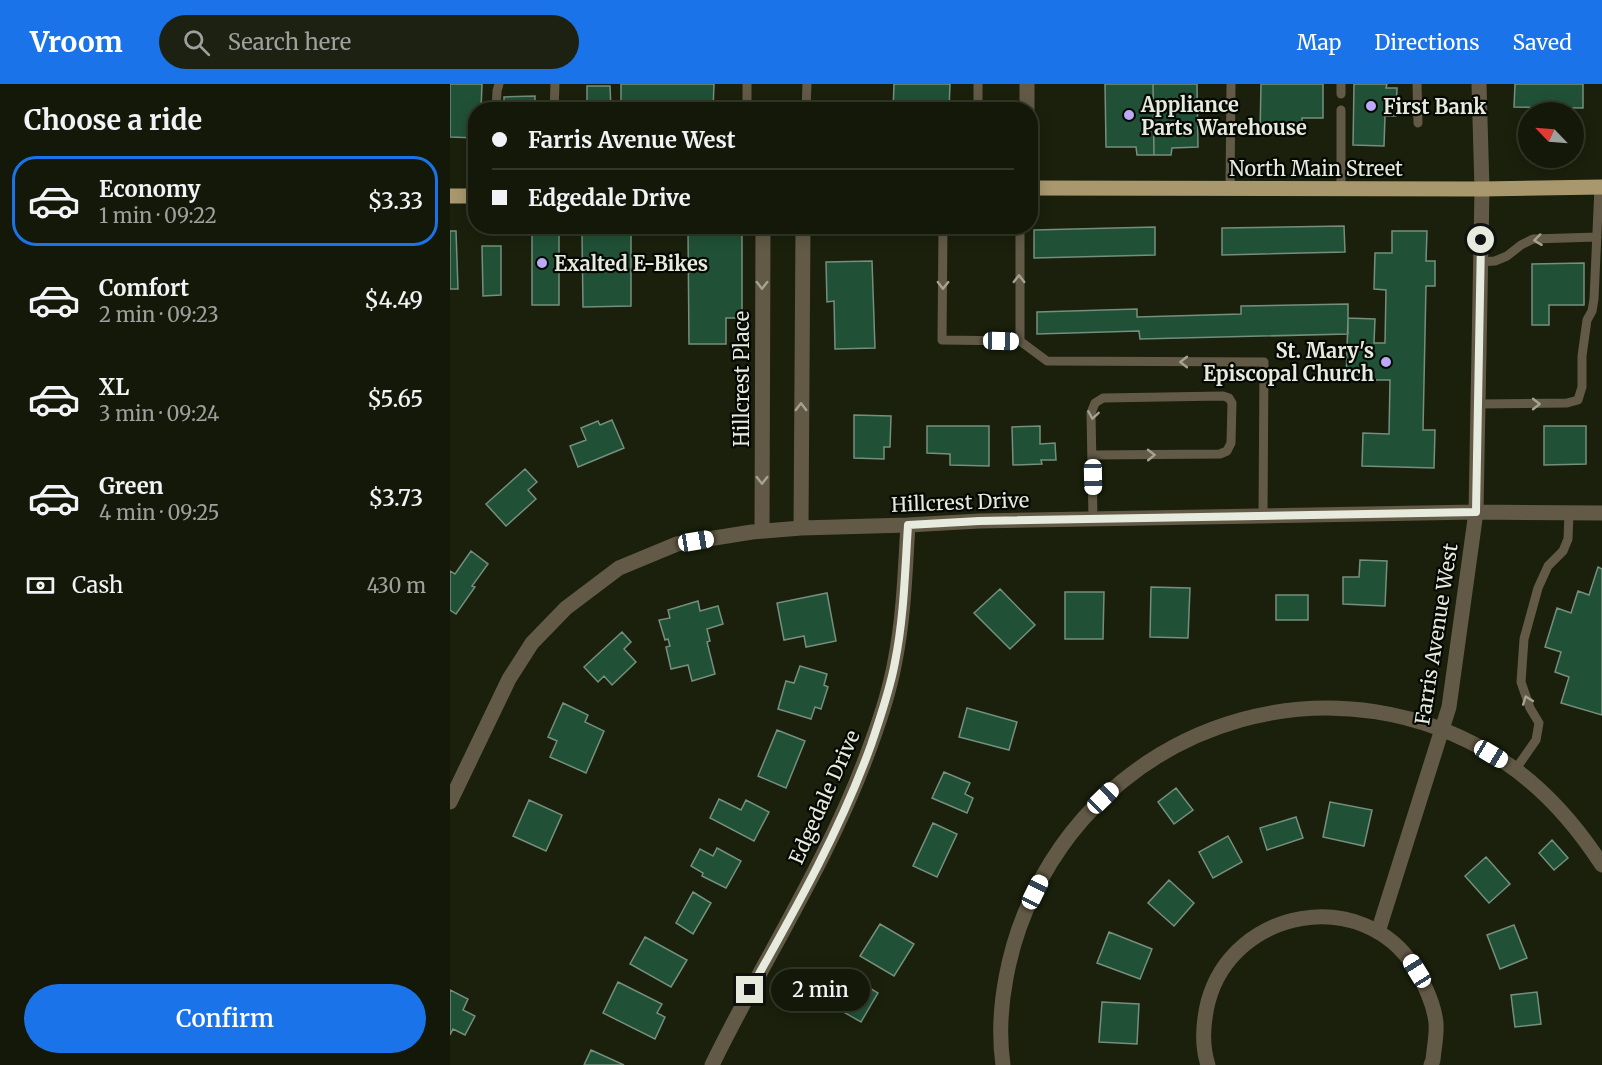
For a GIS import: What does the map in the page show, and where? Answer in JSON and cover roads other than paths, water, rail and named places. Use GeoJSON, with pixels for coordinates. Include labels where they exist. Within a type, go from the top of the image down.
{"type":"FeatureCollection","features":[{"type":"Feature","properties":{"kind":"main road","name":"North Main Street"},"geometry":{"type":"LineString","coordinates":[[1038,188],[1601,187]]}},
{"type":"Feature","properties":{"kind":"main road"},"geometry":{"type":"LineString","coordinates":[[450,196],[468,196]]}},
{"type":"Feature","properties":{"kind":"street"},"geometry":{"type":"LineString","coordinates":[[1027,84],[1027,102]]}},
{"type":"Feature","properties":{"kind":"street","name":"Farris Avenue West"},"geometry":{"type":"LineString","coordinates":[[1378,932],[1449,707],[1476,512],[1482,189],[1479,84]]}},
{"type":"Feature","properties":{"kind":"street","name":"Hillcrest Place"},"geometry":{"type":"LineString","coordinates":[[762,531],[763,234]]}},
{"type":"Feature","properties":{"kind":"street"},"geometry":{"type":"LineString","coordinates":[[801,528],[802,234]]}},
{"type":"Feature","properties":{"kind":"street","name":"Hillcrest Drive"},"geometry":{"type":"LineString","coordinates":[[450,802],[509,679],[532,643],[566,608],[619,568],[677,544],[762,531],[801,528],[979,521],[1476,512],[1602,513]]}},
{"type":"Feature","properties":{"kind":"street","name":"Edgedale Drive"},"geometry":{"type":"LineString","coordinates":[[712,1065],[739,1010],[796,909],[860,775],[883,710],[895,662],[903,610],[908,525]]}},
{"type":"Feature","properties":{"kind":"street"},"geometry":{"type":"LineString","coordinates":[[1004,1065],[1002,1022],[1005,983],[1026,909],[1043,874],[1064,842],[1089,812],[1117,785],[1148,762],[1216,727],[1282,711],[1330,708],[1369,711],[1407,718],[1443,730],[1476,745],[1536,786],[1562,811],[1585,839],[1602,865]]}},
{"type":"Feature","properties":{"kind":"street"},"geometry":{"type":"LineString","coordinates":[[1208,1065],[1204,1053],[1203,1020],[1212,987],[1229,959],[1253,937],[1283,922],[1316,916],[1348,920],[1378,932],[1407,956],[1427,987],[1436,1023],[1431,1065]]}},
{"type":"Feature","properties":{"kind":"lane"},"geometry":{"type":"LineString","coordinates":[[496,102],[499,84]]}},
{"type":"Feature","properties":{"kind":"lane"},"geometry":{"type":"LineString","coordinates":[[554,102],[555,84]]}},
{"type":"Feature","properties":{"kind":"lane"},"geometry":{"type":"LineString","coordinates":[[747,84],[747,102]]}},
{"type":"Feature","properties":{"kind":"lane"},"geometry":{"type":"LineString","coordinates":[[806,102],[807,84]]}},
{"type":"Feature","properties":{"kind":"lane"},"geometry":{"type":"LineString","coordinates":[[978,84],[978,102]]}},
{"type":"Feature","properties":{"kind":"lane"},"geometry":{"type":"LineString","coordinates":[[1230,189],[1231,84]]}},
{"type":"Feature","properties":{"kind":"lane"},"geometry":{"type":"LineString","coordinates":[[1418,84],[1418,123]]}},
{"type":"Feature","properties":{"kind":"lane"},"geometry":{"type":"LineString","coordinates":[[1341,110],[1341,189]]}},
{"type":"Feature","properties":{"kind":"lane"},"geometry":{"type":"LineString","coordinates":[[1478,404],[1567,403],[1578,400],[1582,387],[1582,356],[1587,320],[1592,311],[1594,299],[1601,187]]}},
{"type":"Feature","properties":{"kind":"lane"},"geometry":{"type":"LineString","coordinates":[[943,234],[942,340],[1020,341],[1047,361],[1264,362],[1263,516]]}},
{"type":"Feature","properties":{"kind":"lane"},"geometry":{"type":"LineString","coordinates":[[1020,234],[1020,341]]}},
{"type":"Feature","properties":{"kind":"lane"},"geometry":{"type":"LineString","coordinates":[[1480,262],[1495,261],[1507,256],[1521,244],[1533,239],[1597,237]]}},
{"type":"Feature","properties":{"kind":"lane"},"geometry":{"type":"LineString","coordinates":[[1092,455],[1220,454],[1227,451],[1231,443],[1232,403],[1229,398],[1223,396],[1103,398],[1095,403],[1091,413],[1093,519]]}},
{"type":"Feature","properties":{"kind":"lane"},"geometry":{"type":"LineString","coordinates":[[1515,770],[1536,740],[1539,723],[1530,708],[1521,682],[1524,639],[1538,588],[1548,566],[1563,551],[1568,539],[1569,513]]}},
{"type":"Feature","properties":{"kind":"place","name":"First Bank"},"geometry":{"type":"Point","coordinates":[1371,106]}},
{"type":"Feature","properties":{"kind":"place","name":"Appliance Parts Warehouse"},"geometry":{"type":"Point","coordinates":[1129,115]}},
{"type":"Feature","properties":{"kind":"place","name":"Exalted E-Bikes"},"geometry":{"type":"Point","coordinates":[542,263]}},
{"type":"Feature","properties":{"kind":"place","name":"St. Mary's Episcopal Church"},"geometry":{"type":"Point","coordinates":[1386,362]}}]}
